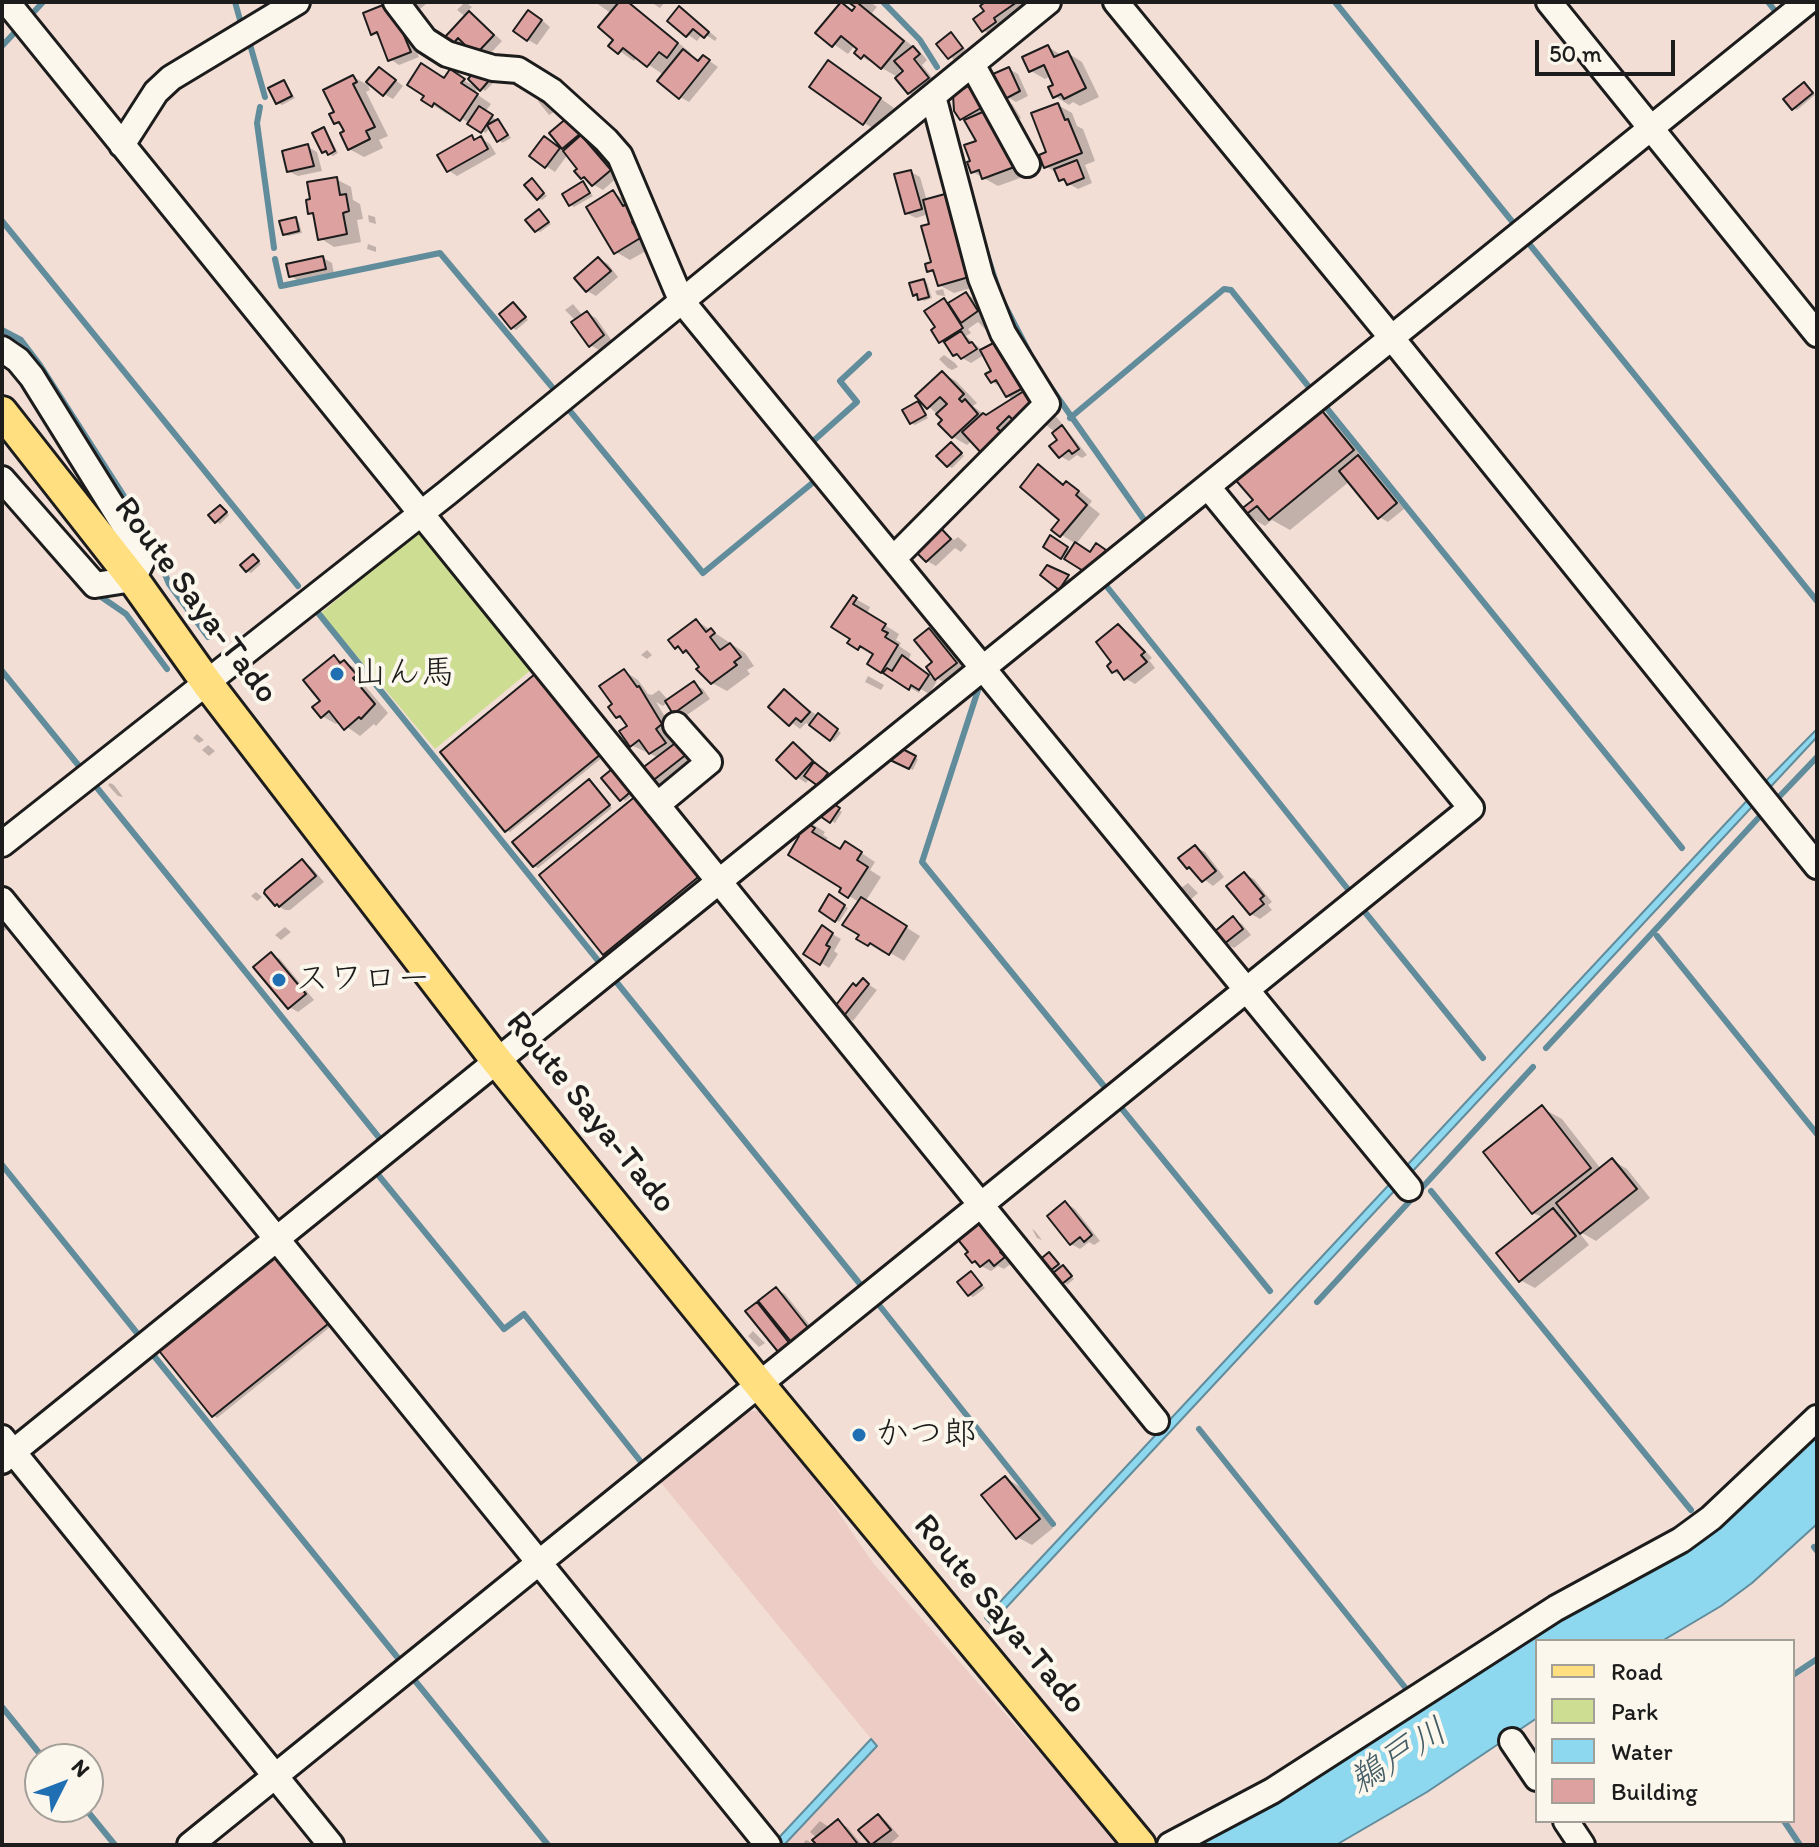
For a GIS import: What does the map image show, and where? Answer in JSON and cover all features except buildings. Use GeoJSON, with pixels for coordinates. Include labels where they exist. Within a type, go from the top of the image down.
{"type":"FeatureCollection","features":[{"type":"Feature","properties":{"kind":"main road","name":"Route Saya-Tado"},"geometry":{"type":"LineString","coordinates":[[2,412],[133,579],[207,683],[497,1061],[1140,1845]]}},
{"type":"Feature","properties":{"kind":"street"},"geometry":{"type":"LineString","coordinates":[[122,145],[156,92],[171,78],[297,2]]}},
{"type":"Feature","properties":{"kind":"street"},"geometry":{"type":"LineString","coordinates":[[396,2],[425,40],[447,54],[493,68],[518,70],[552,91],[620,156],[681,300],[1409,1188]]}},
{"type":"Feature","properties":{"kind":"street"},"geometry":{"type":"LineString","coordinates":[[2,844],[420,513],[1048,2]]}},
{"type":"Feature","properties":{"kind":"street"},"geometry":{"type":"LineString","coordinates":[[1116,2],[1391,337],[1817,866]]}},
{"type":"Feature","properties":{"kind":"street"},"geometry":{"type":"LineString","coordinates":[[1549,2],[1817,334]]}},
{"type":"Feature","properties":{"kind":"street"},"geometry":{"type":"LineString","coordinates":[[331,1845],[6,1450],[497,1061],[1807,2]]}},
{"type":"Feature","properties":{"kind":"street"},"geometry":{"type":"LineString","coordinates":[[13,11],[1156,1421]]}},
{"type":"Feature","properties":{"kind":"street"},"geometry":{"type":"LineString","coordinates":[[972,64],[1027,164]]}},
{"type":"Feature","properties":{"kind":"street"},"geometry":{"type":"LineString","coordinates":[[894,558],[1047,404],[1003,333],[981,278],[933,96]]}},
{"type":"Feature","properties":{"kind":"street"},"geometry":{"type":"LineString","coordinates":[[2,349],[18,360],[32,377],[144,557],[133,579],[95,585],[2,479]]}},
{"type":"Feature","properties":{"kind":"street"},"geometry":{"type":"LineString","coordinates":[[190,1845],[1471,808],[1208,487]]}},
{"type":"Feature","properties":{"kind":"street"},"geometry":{"type":"LineString","coordinates":[[657,805],[709,762],[676,725]]}},
{"type":"Feature","properties":{"kind":"street"},"geometry":{"type":"LineString","coordinates":[[2,900],[767,1844]]}},
{"type":"Feature","properties":{"kind":"street"},"geometry":{"type":"LineString","coordinates":[[1170,1845],[1272,1791],[1556,1608],[1681,1540],[1711,1518],[1817,1418]]}},
{"type":"Feature","properties":{"kind":"street"},"geometry":{"type":"LineString","coordinates":[[1512,1741],[1535,1775]]}},
{"type":"Feature","properties":{"kind":"street"},"geometry":{"type":"LineString","coordinates":[[1567,1823],[1582,1845]]}},
{"type":"Feature","properties":{"kind":"shaded area"},"geometry":{"type":"Polygon","coordinates":[[[743,1411],[760,1411],[802,1459],[873,1563],[1120,1845],[784,1845],[877,1746],[658,1479],[743,1411]]]}},
{"type":"Feature","properties":{"kind":"shaded area"},"geometry":{"type":"Polygon","coordinates":[[[1817,1664],[1817,1845],[1803,1845],[1788,1823],[1795,1823],[1795,1678],[1817,1664]]]}},
{"type":"Feature","properties":{"kind":"green space"},"geometry":{"type":"Polygon","coordinates":[[[419,531],[428,532],[537,665],[435,749],[321,613],[419,531]]]}},
{"type":"Feature","properties":{"kind":"water"},"geometry":{"type":"Polygon","coordinates":[[[1817,729],[1817,737],[991,1624],[985,1618],[1817,729]]]}},
{"type":"Feature","properties":{"kind":"water","name":"鵜戸川"},"geometry":{"type":"Polygon","coordinates":[[[1817,1427],[1817,1524],[1752,1583],[1721,1606],[1665,1639],[1535,1639],[1535,1719],[1427,1792],[1336,1845],[1198,1845],[1626,1574],[1817,1427]]]}},
{"type":"Feature","properties":{"kind":"water"},"geometry":{"type":"Polygon","coordinates":[[[871,1739],[877,1746],[784,1845],[772,1845],[871,1739]]]}},
{"type":"Feature","properties":{"kind":"waterway"},"geometry":{"type":"LineString","coordinates":[[31,15],[43,2]]}},
{"type":"Feature","properties":{"kind":"waterway"},"geometry":{"type":"LineString","coordinates":[[235,2],[242,27]]}},
{"type":"Feature","properties":{"kind":"waterway"},"geometry":{"type":"LineString","coordinates":[[883,2],[920,40],[937,67]]}},
{"type":"Feature","properties":{"kind":"waterway"},"geometry":{"type":"LineString","coordinates":[[1335,2],[1515,225]]}},
{"type":"Feature","properties":{"kind":"waterway"},"geometry":{"type":"LineString","coordinates":[[1768,2],[1776,12]]}},
{"type":"Feature","properties":{"kind":"waterway"},"geometry":{"type":"LineString","coordinates":[[2,46],[17,30]]}},
{"type":"Feature","properties":{"kind":"waterway"},"geometry":{"type":"LineString","coordinates":[[249,41],[265,97]]}},
{"type":"Feature","properties":{"kind":"waterway"},"geometry":{"type":"LineString","coordinates":[[260,107],[257,123],[274,248]]}},
{"type":"Feature","properties":{"kind":"waterway"},"geometry":{"type":"LineString","coordinates":[[2,221],[298,586]]}},
{"type":"Feature","properties":{"kind":"waterway"},"geometry":{"type":"LineString","coordinates":[[1526,240],[1817,601]]}},
{"type":"Feature","properties":{"kind":"waterway"},"geometry":{"type":"LineString","coordinates":[[984,245],[1001,298],[1029,352]]}},
{"type":"Feature","properties":{"kind":"waterway"},"geometry":{"type":"LineString","coordinates":[[275,259],[281,286],[440,253],[552,387]]}},
{"type":"Feature","properties":{"kind":"waterway"},"geometry":{"type":"LineString","coordinates":[[1070,418],[1224,289],[1231,290],[1309,387]]}},
{"type":"Feature","properties":{"kind":"waterway"},"geometry":{"type":"LineString","coordinates":[[2,330],[21,340],[40,365],[149,535],[169,584],[208,637]]}},
{"type":"Feature","properties":{"kind":"waterway"},"geometry":{"type":"LineString","coordinates":[[811,443],[857,402],[840,381],[869,354]]}},
{"type":"Feature","properties":{"kind":"waterway"},"geometry":{"type":"LineString","coordinates":[[1047,382],[1147,524]]}},
{"type":"Feature","properties":{"kind":"waterway"},"geometry":{"type":"LineString","coordinates":[[1325,406],[1682,848]]}},
{"type":"Feature","properties":{"kind":"waterway"},"geometry":{"type":"LineString","coordinates":[[570,411],[703,573],[816,480]]}},
{"type":"Feature","properties":{"kind":"waterway"},"geometry":{"type":"LineString","coordinates":[[1104,583],[1351,893]]}},
{"type":"Feature","properties":{"kind":"waterway"},"geometry":{"type":"LineString","coordinates":[[94,592],[126,614],[167,669]]}},
{"type":"Feature","properties":{"kind":"waterway"},"geometry":{"type":"LineString","coordinates":[[319,614],[600,963]]}},
{"type":"Feature","properties":{"kind":"waterway"},"geometry":{"type":"LineString","coordinates":[[2,671],[79,766]]}},
{"type":"Feature","properties":{"kind":"waterway"},"geometry":{"type":"LineString","coordinates":[[980,684],[922,862],[1108,1091]]}},
{"type":"Feature","properties":{"kind":"waterway"},"geometry":{"type":"LineString","coordinates":[[1777,799],[1817,757]]}},
{"type":"Feature","properties":{"kind":"waterway"},"geometry":{"type":"LineString","coordinates":[[98,789],[381,1140],[376,1144]]}},
{"type":"Feature","properties":{"kind":"waterway"},"geometry":{"type":"LineString","coordinates":[[1546,1048],[1762,814]]}},
{"type":"Feature","properties":{"kind":"waterway"},"geometry":{"type":"LineString","coordinates":[[1360,906],[1483,1058]]}},
{"type":"Feature","properties":{"kind":"waterway"},"geometry":{"type":"LineString","coordinates":[[1657,936],[1817,1134]]}},
{"type":"Feature","properties":{"kind":"waterway"},"geometry":{"type":"LineString","coordinates":[[614,979],[864,1289]]}},
{"type":"Feature","properties":{"kind":"waterway"},"geometry":{"type":"LineString","coordinates":[[1317,1302],[1533,1067]]}},
{"type":"Feature","properties":{"kind":"waterway"},"geometry":{"type":"LineString","coordinates":[[1118,1104],[1270,1291]]}},
{"type":"Feature","properties":{"kind":"waterway"},"geometry":{"type":"LineString","coordinates":[[2,1165],[141,1338]]}},
{"type":"Feature","properties":{"kind":"waterway"},"geometry":{"type":"LineString","coordinates":[[375,1171],[504,1329],[524,1314],[645,1467]]}},
{"type":"Feature","properties":{"kind":"waterway"},"geometry":{"type":"LineString","coordinates":[[1431,1191],[1691,1510]]}},
{"type":"Feature","properties":{"kind":"waterway"},"geometry":{"type":"LineString","coordinates":[[875,1300],[1053,1524]]}},
{"type":"Feature","properties":{"kind":"waterway"},"geometry":{"type":"LineString","coordinates":[[150,1351],[402,1663]]}},
{"type":"Feature","properties":{"kind":"waterway"},"geometry":{"type":"LineString","coordinates":[[1199,1429],[1408,1691]]}},
{"type":"Feature","properties":{"kind":"waterway"},"geometry":{"type":"LineString","coordinates":[[1814,1547],[1817,1551]]}},
{"type":"Feature","properties":{"kind":"waterway"},"geometry":{"type":"LineString","coordinates":[[1795,1674],[1817,1659]]}},
{"type":"Feature","properties":{"kind":"waterway"},"geometry":{"type":"LineString","coordinates":[[412,1677],[548,1845]]}},
{"type":"Feature","properties":{"kind":"waterway"},"geometry":{"type":"LineString","coordinates":[[2,1707],[31,1743]]}},
{"type":"Feature","properties":{"kind":"waterway"},"geometry":{"type":"LineString","coordinates":[[97,1823],[115,1845]]}},
{"type":"Feature","properties":{"kind":"waterway"},"geometry":{"type":"LineString","coordinates":[[1785,1823],[1800,1845]]}},
{"type":"Feature","properties":{"kind":"place","name":"山ん馬"},"geometry":{"type":"Point","coordinates":[337,674]}},
{"type":"Feature","properties":{"kind":"place","name":"スワロー"},"geometry":{"type":"Point","coordinates":[279,980]}},
{"type":"Feature","properties":{"kind":"place","name":"かつ郎"},"geometry":{"type":"Point","coordinates":[859,1435]}}]}
